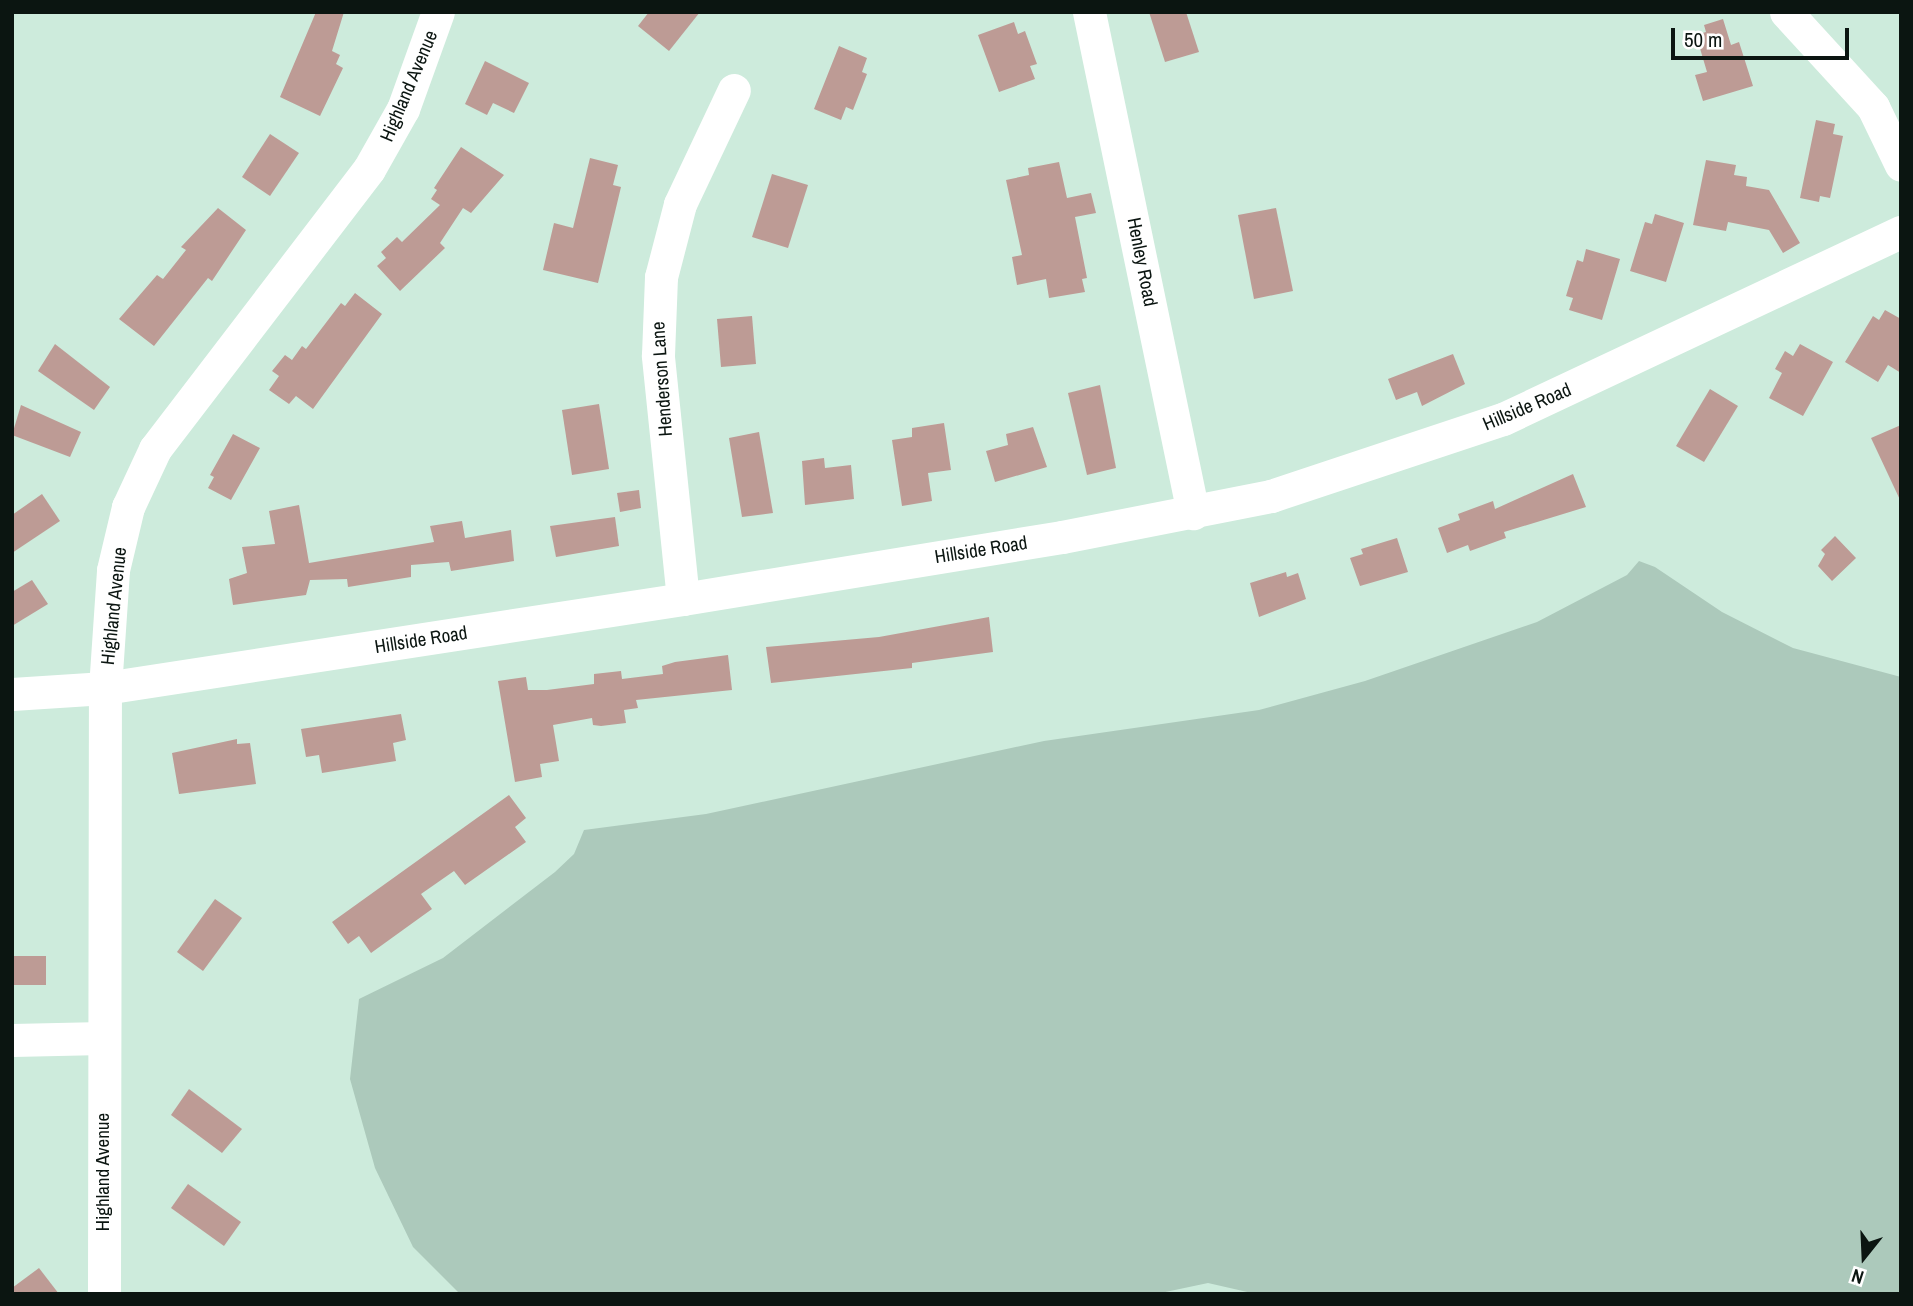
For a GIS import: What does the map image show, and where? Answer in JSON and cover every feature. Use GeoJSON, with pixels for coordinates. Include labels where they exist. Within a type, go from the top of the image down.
{"type":"FeatureCollection","features":[{"type":"Feature","properties":{"kind":"street","name":"Highland Avenue"},"geometry":{"type":"LineString","coordinates":[[104,1294],[105,688],[113,570],[136,487],[155,449],[369,169],[403,109],[438,12]]}},
{"type":"Feature","properties":{"kind":"street","name":"Henley Road"},"geometry":{"type":"LineString","coordinates":[[1089,12],[1193,513]]}},
{"type":"Feature","properties":{"kind":"street"},"geometry":{"type":"LineString","coordinates":[[1786,12],[1873,107],[1901,165]]}},
{"type":"Feature","properties":{"kind":"street","name":"Henderson Lane"},"geometry":{"type":"LineString","coordinates":[[682,599],[658,355],[661,276],[680,204],[734,90]]}},
{"type":"Feature","properties":{"kind":"street","name":"Hillside Road"},"geometry":{"type":"LineString","coordinates":[[12,694],[105,688],[682,599],[1193,513],[1323,482],[1503,419],[1901,232]]}},
{"type":"Feature","properties":{"kind":"street"},"geometry":{"type":"LineString","coordinates":[[12,1040],[103,1038]]}},
{"type":"Feature","properties":{"kind":"green space"},"geometry":{"type":"Polygon","coordinates":[[[1639,561],[1655,567],[1722,612],[1793,648],[1901,677],[1901,1294],[1256,1294],[1208,1283],[1156,1294],[460,1294],[413,1247],[375,1168],[350,1079],[359,999],[443,958],[555,872],[574,854],[584,830],[706,814],[1044,741],[1259,710],[1365,681],[1537,622],[1627,575],[1639,561]]]}},
{"type":"Feature","properties":{"kind":"building"},"geometry":{"type":"Polygon","coordinates":[[[316,12],[344,12],[332,51],[340,55],[336,64],[343,68],[320,116],[280,97],[316,12]]]}},
{"type":"Feature","properties":{"kind":"building"},"geometry":{"type":"Polygon","coordinates":[[[649,12],[700,12],[669,51],[638,26],[649,12]]]}},
{"type":"Feature","properties":{"kind":"building"},"geometry":{"type":"Polygon","coordinates":[[[1149,12],[1186,12],[1199,52],[1165,62],[1149,12]]]}},
{"type":"Feature","properties":{"kind":"building"},"geometry":{"type":"Polygon","coordinates":[[[1723,19],[1731,45],[1739,42],[1753,86],[1703,101],[1695,75],[1707,72],[1696,35],[1706,32],[1704,25],[1723,19]]]}},
{"type":"Feature","properties":{"kind":"building"},"geometry":{"type":"Polygon","coordinates":[[[1014,22],[1018,34],[1025,31],[1037,64],[1030,66],[1035,79],[999,92],[978,35],[1014,22]]]}},
{"type":"Feature","properties":{"kind":"building"},"geometry":{"type":"Polygon","coordinates":[[[839,46],[867,58],[862,72],[867,74],[853,110],[846,107],[841,120],[814,109],[839,46]]]}},
{"type":"Feature","properties":{"kind":"building"},"geometry":{"type":"Polygon","coordinates":[[[485,61],[529,83],[514,113],[493,103],[487,115],[465,104],[485,61]]]}},
{"type":"Feature","properties":{"kind":"building"},"geometry":{"type":"Polygon","coordinates":[[[1816,120],[1835,124],[1833,134],[1843,136],[1830,198],[1820,196],[1819,202],[1800,198],[1816,120]]]}},
{"type":"Feature","properties":{"kind":"building"},"geometry":{"type":"Polygon","coordinates":[[[270,134],[299,153],[270,196],[242,177],[270,134]]]}},
{"type":"Feature","properties":{"kind":"building"},"geometry":{"type":"Polygon","coordinates":[[[461,147],[504,175],[471,213],[463,208],[440,243],[445,248],[400,291],[377,266],[386,258],[381,252],[397,237],[402,242],[440,205],[431,199],[437,190],[434,188],[461,147]]]}},
{"type":"Feature","properties":{"kind":"building"},"geometry":{"type":"Polygon","coordinates":[[[590,158],[618,165],[613,185],[621,187],[598,283],[543,270],[554,223],[573,228],[590,158]]]}},
{"type":"Feature","properties":{"kind":"building"},"geometry":{"type":"Polygon","coordinates":[[[1706,160],[1736,165],[1734,175],[1747,177],[1746,186],[1769,190],[1800,243],[1783,253],[1769,230],[1728,222],[1726,231],[1693,225],[1706,160]]]}},
{"type":"Feature","properties":{"kind":"building"},"geometry":{"type":"Polygon","coordinates":[[[1059,162],[1067,198],[1091,193],[1096,213],[1075,217],[1087,278],[1082,279],[1085,292],[1049,298],[1046,279],[1017,285],[1012,257],[1022,255],[1006,180],[1029,175],[1028,168],[1059,162]]]}},
{"type":"Feature","properties":{"kind":"building"},"geometry":{"type":"Polygon","coordinates":[[[772,174],[808,185],[788,248],[752,237],[772,174]]]}},
{"type":"Feature","properties":{"kind":"building"},"geometry":{"type":"Polygon","coordinates":[[[218,208],[246,230],[212,281],[208,278],[154,346],[119,319],[157,275],[163,279],[186,250],[181,247],[218,208]]]}},
{"type":"Feature","properties":{"kind":"building"},"geometry":{"type":"Polygon","coordinates":[[[1276,208],[1293,291],[1254,299],[1238,215],[1276,208]]]}},
{"type":"Feature","properties":{"kind":"building"},"geometry":{"type":"Polygon","coordinates":[[[1655,214],[1684,223],[1666,282],[1630,271],[1645,222],[1652,224],[1655,214]]]}},
{"type":"Feature","properties":{"kind":"building"},"geometry":{"type":"Polygon","coordinates":[[[1586,249],[1620,259],[1602,320],[1569,310],[1573,298],[1566,296],[1577,260],[1583,262],[1586,249]]]}},
{"type":"Feature","properties":{"kind":"building"},"geometry":{"type":"Polygon","coordinates":[[[355,293],[382,314],[313,409],[296,396],[289,404],[269,390],[279,376],[272,371],[285,355],[292,360],[302,346],[306,349],[341,303],[345,306],[355,293]]]}},
{"type":"Feature","properties":{"kind":"building"},"geometry":{"type":"Polygon","coordinates":[[[1885,310],[1901,319],[1901,373],[1888,365],[1878,382],[1845,362],[1873,316],[1879,320],[1885,310]]]}},
{"type":"Feature","properties":{"kind":"building"},"geometry":{"type":"Polygon","coordinates":[[[752,316],[756,364],[721,367],[717,319],[752,316]]]}},
{"type":"Feature","properties":{"kind":"building"},"geometry":{"type":"Polygon","coordinates":[[[55,344],[110,387],[94,410],[38,371],[55,344]]]}},
{"type":"Feature","properties":{"kind":"building"},"geometry":{"type":"Polygon","coordinates":[[[1800,344],[1833,362],[1803,416],[1769,398],[1782,373],[1775,369],[1785,351],[1793,356],[1800,344]]]}},
{"type":"Feature","properties":{"kind":"building"},"geometry":{"type":"Polygon","coordinates":[[[1453,354],[1465,384],[1422,406],[1417,392],[1396,400],[1388,379],[1453,354]]]}},
{"type":"Feature","properties":{"kind":"building"},"geometry":{"type":"Polygon","coordinates":[[[1100,385],[1116,468],[1087,475],[1068,393],[1100,385]]]}},
{"type":"Feature","properties":{"kind":"building"},"geometry":{"type":"Polygon","coordinates":[[[1710,389],[1738,406],[1704,462],[1676,446],[1710,389]]]}},
{"type":"Feature","properties":{"kind":"building"},"geometry":{"type":"Polygon","coordinates":[[[599,404],[609,469],[572,475],[562,410],[599,404]]]}},
{"type":"Feature","properties":{"kind":"building"},"geometry":{"type":"Polygon","coordinates":[[[21,405],[81,432],[70,457],[12,435],[21,405]]]}},
{"type":"Feature","properties":{"kind":"building"},"geometry":{"type":"Polygon","coordinates":[[[944,423],[951,470],[928,473],[932,501],[902,506],[892,440],[912,437],[912,428],[944,423]]]}},
{"type":"Feature","properties":{"kind":"building"},"geometry":{"type":"Polygon","coordinates":[[[1901,425],[1901,502],[1871,438],[1901,425]]]}},
{"type":"Feature","properties":{"kind":"building"},"geometry":{"type":"Polygon","coordinates":[[[1033,427],[1047,467],[995,482],[986,451],[1008,445],[1006,434],[1033,427]]]}},
{"type":"Feature","properties":{"kind":"building"},"geometry":{"type":"Polygon","coordinates":[[[759,432],[773,513],[742,517],[729,438],[759,432]]]}},
{"type":"Feature","properties":{"kind":"building"},"geometry":{"type":"Polygon","coordinates":[[[233,434],[260,448],[231,500],[208,488],[214,477],[210,475],[233,434]]]}},
{"type":"Feature","properties":{"kind":"building"},"geometry":{"type":"Polygon","coordinates":[[[824,458],[825,468],[851,465],[854,499],[805,505],[802,461],[824,458]]]}},
{"type":"Feature","properties":{"kind":"building"},"geometry":{"type":"Polygon","coordinates":[[[1573,474],[1586,507],[1504,532],[1506,538],[1470,551],[1468,545],[1447,553],[1438,528],[1460,520],[1458,514],[1493,501],[1495,509],[1573,474]]]}},
{"type":"Feature","properties":{"kind":"building"},"geometry":{"type":"Polygon","coordinates":[[[639,490],[641,508],[620,512],[617,493],[639,490]]]}},
{"type":"Feature","properties":{"kind":"building"},"geometry":{"type":"Polygon","coordinates":[[[42,494],[60,521],[12,553],[12,515],[42,494]]]}},
{"type":"Feature","properties":{"kind":"building"},"geometry":{"type":"Polygon","coordinates":[[[299,505],[309,563],[434,542],[430,526],[462,521],[465,538],[511,530],[514,561],[451,571],[449,562],[411,565],[411,577],[348,587],[347,579],[310,580],[306,595],[233,605],[229,579],[247,573],[242,547],[275,544],[269,511],[299,505]]]}},
{"type":"Feature","properties":{"kind":"building"},"geometry":{"type":"Polygon","coordinates":[[[615,517],[619,546],[556,557],[550,526],[615,517]]]}},
{"type":"Feature","properties":{"kind":"building"},"geometry":{"type":"Polygon","coordinates":[[[1835,536],[1856,558],[1832,581],[1818,566],[1825,554],[1821,550],[1835,536]]]}},
{"type":"Feature","properties":{"kind":"building"},"geometry":{"type":"Polygon","coordinates":[[[1397,538],[1408,572],[1360,586],[1350,558],[1363,554],[1361,549],[1397,538]]]}},
{"type":"Feature","properties":{"kind":"building"},"geometry":{"type":"Polygon","coordinates":[[[1286,572],[1287,577],[1298,573],[1306,599],[1259,617],[1250,583],[1286,572]]]}},
{"type":"Feature","properties":{"kind":"building"},"geometry":{"type":"Polygon","coordinates":[[[32,580],[48,604],[12,626],[12,592],[32,580]]]}},
{"type":"Feature","properties":{"kind":"building"},"geometry":{"type":"Polygon","coordinates":[[[989,617],[993,652],[912,663],[912,668],[771,683],[766,647],[879,637],[989,617]]]}},
{"type":"Feature","properties":{"kind":"building"},"geometry":{"type":"Polygon","coordinates":[[[728,655],[732,690],[636,700],[638,708],[624,710],[626,723],[593,725],[592,718],[553,725],[559,761],[540,764],[542,777],[515,782],[498,681],[526,677],[528,690],[547,690],[594,684],[594,674],[621,671],[622,679],[663,674],[662,666],[675,662],[728,655]]]}},
{"type":"Feature","properties":{"kind":"building"},"geometry":{"type":"Polygon","coordinates":[[[401,714],[406,740],[393,743],[396,761],[322,773],[319,755],[306,757],[301,729],[401,714]]]}},
{"type":"Feature","properties":{"kind":"building"},"geometry":{"type":"Polygon","coordinates":[[[237,739],[237,744],[250,743],[256,784],[179,794],[172,753],[237,739]]]}},
{"type":"Feature","properties":{"kind":"building"},"geometry":{"type":"Polygon","coordinates":[[[509,795],[526,818],[515,827],[526,842],[465,885],[454,871],[421,894],[432,909],[371,953],[359,936],[348,944],[332,922],[509,795]]]}},
{"type":"Feature","properties":{"kind":"building"},"geometry":{"type":"Polygon","coordinates":[[[215,899],[242,918],[203,971],[177,952],[215,899]]]}},
{"type":"Feature","properties":{"kind":"building"},"geometry":{"type":"Polygon","coordinates":[[[12,956],[46,956],[46,985],[12,985],[12,956]]]}},
{"type":"Feature","properties":{"kind":"building"},"geometry":{"type":"Polygon","coordinates":[[[189,1089],[242,1129],[222,1153],[171,1115],[189,1089]]]}},
{"type":"Feature","properties":{"kind":"building"},"geometry":{"type":"Polygon","coordinates":[[[188,1184],[241,1222],[224,1246],[171,1208],[188,1184]]]}},
{"type":"Feature","properties":{"kind":"building"},"geometry":{"type":"Polygon","coordinates":[[[39,1268],[59,1294],[12,1294],[12,1288],[39,1268]]]}}]}
